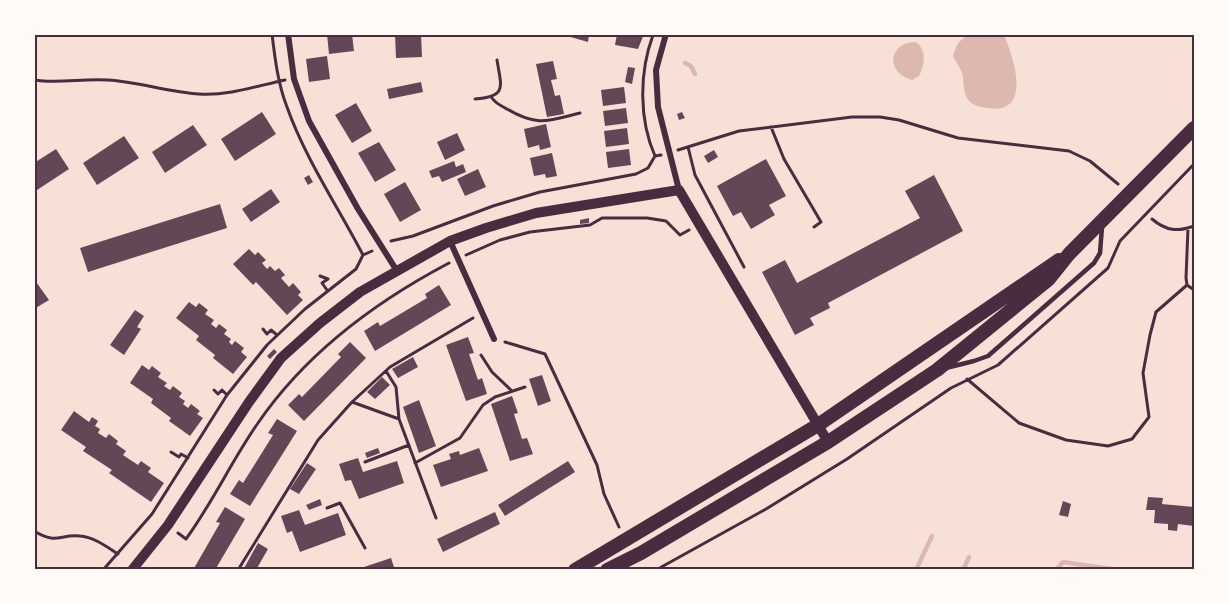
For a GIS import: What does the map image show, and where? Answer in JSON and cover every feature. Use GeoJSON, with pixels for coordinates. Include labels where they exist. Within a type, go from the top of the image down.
{"type":"FeatureCollection","features":[{"type":"Feature","properties":{"kind":"main road"},"geometry":{"type":"LineString","coordinates":[[607,570],[641,553],[828,442],[938,370],[1049,279],[1069,254],[1194,128]]}},
{"type":"Feature","properties":{"kind":"main road"},"geometry":{"type":"LineString","coordinates":[[575,570],[818,425],[976,318],[1035,274],[1069,254]]}},
{"type":"Feature","properties":{"kind":"street"},"geometry":{"type":"LineString","coordinates":[[288,34],[294,79],[309,121],[397,271]]}},
{"type":"Feature","properties":{"kind":"street"},"geometry":{"type":"LineString","coordinates":[[666,34],[656,70],[658,107],[679,190],[828,442]]}},
{"type":"Feature","properties":{"kind":"street"},"geometry":{"type":"LineString","coordinates":[[132,570],[168,525],[249,402],[281,358],[360,292],[450,241],[536,213],[679,190]]}},
{"type":"Feature","properties":{"kind":"street"},"geometry":{"type":"LineString","coordinates":[[450,241],[494,339]]}},
{"type":"Feature","properties":{"kind":"lane"},"geometry":{"type":"LineString","coordinates":[[938,370],[988,356],[1094,263],[1100,253],[1103,221]]}},
{"type":"Feature","properties":{"kind":"path"},"geometry":{"type":"LineString","coordinates":[[475,99],[492,98],[501,87],[497,60]]}},
{"type":"Feature","properties":{"kind":"path"},"geometry":{"type":"LineString","coordinates":[[34,80],[52,83],[122,81],[199,94],[215,94],[294,79]]}},
{"type":"Feature","properties":{"kind":"path"},"geometry":{"type":"LineString","coordinates":[[492,98],[520,117],[534,122],[580,113]]}},
{"type":"Feature","properties":{"kind":"path"},"geometry":{"type":"LineString","coordinates":[[363,255],[381,246],[493,206],[540,192],[636,174],[648,168],[655,156],[728,134],[852,117],[889,118],[958,138],[1069,151],[1090,161],[1118,184]]}},
{"type":"Feature","properties":{"kind":"path"},"geometry":{"type":"LineString","coordinates":[[771,127],[784,159],[821,222],[814,227]]}},
{"type":"Feature","properties":{"kind":"path"},"geometry":{"type":"LineString","coordinates":[[688,147],[695,175],[744,267]]}},
{"type":"Feature","properties":{"kind":"path"},"geometry":{"type":"LineString","coordinates":[[104,570],[152,514],[186,539],[200,521],[258,422],[287,385],[325,346],[373,309],[459,258],[500,240],[530,232],[590,225],[602,218],[647,218],[666,221],[680,235],[700,223]]}},
{"type":"Feature","properties":{"kind":"path"},"geometry":{"type":"LineString","coordinates":[[1152,219],[1165,228],[1173,230],[1194,226]]}},
{"type":"Feature","properties":{"kind":"path"},"geometry":{"type":"LineString","coordinates":[[967,379],[1019,423],[1066,440],[1108,446],[1132,439],[1149,417],[1143,373],[1156,312],[1187,285],[1188,228]]}},
{"type":"Feature","properties":{"kind":"path"},"geometry":{"type":"LineString","coordinates":[[320,276],[328,279],[322,284],[327,290]]}},
{"type":"Feature","properties":{"kind":"path"},"geometry":{"type":"LineString","coordinates":[[1187,285],[1194,290]]}},
{"type":"Feature","properties":{"kind":"path"},"geometry":{"type":"LineString","coordinates":[[238,570],[318,440],[352,402],[386,371],[483,313]]}},
{"type":"Feature","properties":{"kind":"path"},"geometry":{"type":"LineString","coordinates":[[263,329],[267,334],[271,330],[277,335]]}},
{"type":"Feature","properties":{"kind":"path"},"geometry":{"type":"LineString","coordinates":[[494,339],[545,354],[597,465],[604,494],[625,541]]}},
{"type":"Feature","properties":{"kind":"path"},"geometry":{"type":"LineString","coordinates":[[481,355],[492,372],[512,391]]}},
{"type":"Feature","properties":{"kind":"path"},"geometry":{"type":"LineString","coordinates":[[386,371],[396,387],[399,420],[436,518]]}},
{"type":"Feature","properties":{"kind":"path"},"geometry":{"type":"LineString","coordinates":[[415,463],[460,438],[483,405],[495,397],[525,387]]}},
{"type":"Feature","properties":{"kind":"path"},"geometry":{"type":"LineString","coordinates":[[213,390],[218,394],[222,390],[227,395]]}},
{"type":"Feature","properties":{"kind":"path"},"geometry":{"type":"LineString","coordinates":[[352,402],[399,420]]}},
{"type":"Feature","properties":{"kind":"path"},"geometry":{"type":"LineString","coordinates":[[365,462],[408,445]]}},
{"type":"Feature","properties":{"kind":"path"},"geometry":{"type":"LineString","coordinates":[[171,452],[178,458],[181,454],[188,458]]}},
{"type":"Feature","properties":{"kind":"path"},"geometry":{"type":"LineString","coordinates":[[327,508],[340,503],[366,548]]}},
{"type":"Feature","properties":{"kind":"path"},"geometry":{"type":"LineString","coordinates":[[34,531],[57,540],[81,536],[92,539],[118,554]]}},
{"type":"Feature","properties":{"kind":"shaded area"},"geometry":{"type":"Polygon","coordinates":[[[967,35],[1004,35],[1012,57],[1017,83],[1010,103],[1001,108],[976,105],[967,98],[962,74],[953,55],[958,43],[967,35]]]}},
{"type":"Feature","properties":{"kind":"shaded area"},"geometry":{"type":"Polygon","coordinates":[[[916,42],[922,49],[924,62],[919,76],[912,80],[897,71],[893,58],[900,47],[916,42]]]}},
{"type":"Feature","properties":{"kind":"building"},"geometry":{"type":"Polygon","coordinates":[[[137,34],[237,34],[237,37],[137,37],[137,34]]]}},
{"type":"Feature","properties":{"kind":"building"},"geometry":{"type":"Polygon","coordinates":[[[327,34],[352,34],[354,51],[329,54],[327,34]]]}},
{"type":"Feature","properties":{"kind":"building"},"geometry":{"type":"Polygon","coordinates":[[[395,34],[421,34],[422,57],[396,58],[395,34]]]}},
{"type":"Feature","properties":{"kind":"building"},"geometry":{"type":"Polygon","coordinates":[[[560,34],[589,34],[588,42],[560,34]]]}},
{"type":"Feature","properties":{"kind":"building"},"geometry":{"type":"Polygon","coordinates":[[[617,34],[644,34],[638,49],[615,45],[617,34]]]}},
{"type":"Feature","properties":{"kind":"building"},"geometry":{"type":"Polygon","coordinates":[[[327,56],[330,79],[309,82],[306,59],[327,56]]]}},
{"type":"Feature","properties":{"kind":"building"},"geometry":{"type":"Polygon","coordinates":[[[553,61],[557,79],[551,80],[555,96],[560,95],[564,114],[547,117],[536,64],[553,61]]]}},
{"type":"Feature","properties":{"kind":"building"},"geometry":{"type":"Polygon","coordinates":[[[628,67],[635,68],[632,84],[625,82],[628,67]]]}},
{"type":"Feature","properties":{"kind":"building"},"geometry":{"type":"Polygon","coordinates":[[[421,82],[423,92],[389,99],[387,89],[421,82]]]}},
{"type":"Feature","properties":{"kind":"building"},"geometry":{"type":"Polygon","coordinates":[[[624,87],[626,103],[603,106],[601,90],[624,87]]]}},
{"type":"Feature","properties":{"kind":"building"},"geometry":{"type":"Polygon","coordinates":[[[356,103],[372,131],[352,143],[335,115],[356,103]]]}},
{"type":"Feature","properties":{"kind":"building"},"geometry":{"type":"Polygon","coordinates":[[[626,108],[628,123],[605,126],[603,111],[626,108]]]}},
{"type":"Feature","properties":{"kind":"building"},"geometry":{"type":"Polygon","coordinates":[[[262,112],[276,134],[235,161],[221,139],[262,112]]]}},
{"type":"Feature","properties":{"kind":"building"},"geometry":{"type":"Polygon","coordinates":[[[682,112],[685,118],[679,120],[677,114],[682,112]]]}},
{"type":"Feature","properties":{"kind":"building"},"geometry":{"type":"Polygon","coordinates":[[[546,124],[551,147],[540,150],[539,145],[528,148],[524,129],[546,124]]]}},
{"type":"Feature","properties":{"kind":"building"},"geometry":{"type":"Polygon","coordinates":[[[193,125],[207,145],[165,173],[152,152],[193,125]]]}},
{"type":"Feature","properties":{"kind":"building"},"geometry":{"type":"Polygon","coordinates":[[[627,128],[629,144],[606,147],[604,131],[627,128]]]}},
{"type":"Feature","properties":{"kind":"building"},"geometry":{"type":"Polygon","coordinates":[[[457,133],[465,150],[445,160],[437,142],[457,133]]]}},
{"type":"Feature","properties":{"kind":"building"},"geometry":{"type":"Polygon","coordinates":[[[124,136],[139,158],[97,185],[83,163],[124,136]]]}},
{"type":"Feature","properties":{"kind":"building"},"geometry":{"type":"Polygon","coordinates":[[[379,142],[396,170],[375,182],[358,153],[379,142]]]}},
{"type":"Feature","properties":{"kind":"building"},"geometry":{"type":"Polygon","coordinates":[[[56,149],[69,169],[34,192],[34,163],[56,149]]]}},
{"type":"Feature","properties":{"kind":"building"},"geometry":{"type":"Polygon","coordinates":[[[629,149],[631,165],[608,168],[606,152],[629,149]]]}},
{"type":"Feature","properties":{"kind":"building"},"geometry":{"type":"Polygon","coordinates":[[[714,150],[718,157],[708,163],[704,156],[714,150]]]}},
{"type":"Feature","properties":{"kind":"building"},"geometry":{"type":"Polygon","coordinates":[[[552,153],[557,176],[546,178],[545,174],[534,176],[530,158],[552,153]]]}},
{"type":"Feature","properties":{"kind":"building"},"geometry":{"type":"Polygon","coordinates":[[[766,159],[786,196],[769,205],[775,215],[751,229],[741,212],[733,216],[717,186],[766,159]]]}},
{"type":"Feature","properties":{"kind":"building"},"geometry":{"type":"Polygon","coordinates":[[[454,161],[456,167],[463,164],[466,172],[442,182],[439,176],[432,178],[429,171],[454,161]]]}},
{"type":"Feature","properties":{"kind":"building"},"geometry":{"type":"Polygon","coordinates":[[[478,169],[486,187],[465,196],[457,179],[478,169]]]}},
{"type":"Feature","properties":{"kind":"building"},"geometry":{"type":"Polygon","coordinates":[[[309,175],[313,182],[308,185],[304,178],[309,175]]]}},
{"type":"Feature","properties":{"kind":"building"},"geometry":{"type":"Polygon","coordinates":[[[934,175],[963,231],[828,303],[830,308],[810,318],[814,325],[795,335],[762,272],[785,260],[797,283],[920,218],[905,191],[934,175]]]}},
{"type":"Feature","properties":{"kind":"building"},"geometry":{"type":"Polygon","coordinates":[[[405,182],[421,210],[400,222],[384,194],[405,182]]]}},
{"type":"Feature","properties":{"kind":"building"},"geometry":{"type":"Polygon","coordinates":[[[271,189],[280,202],[251,222],[242,209],[271,189]]]}},
{"type":"Feature","properties":{"kind":"building"},"geometry":{"type":"Polygon","coordinates":[[[220,204],[227,228],[88,272],[80,248],[220,204]]]}},
{"type":"Feature","properties":{"kind":"building"},"geometry":{"type":"Polygon","coordinates":[[[589,218],[589,223],[580,224],[580,220],[589,218]]]}},
{"type":"Feature","properties":{"kind":"building"},"geometry":{"type":"Polygon","coordinates":[[[249,249],[255,255],[258,252],[266,260],[262,263],[267,269],[270,266],[275,271],[279,268],[285,275],[281,278],[289,287],[293,283],[301,292],[298,295],[303,300],[287,315],[256,282],[253,285],[233,264],[249,249]]]}},
{"type":"Feature","properties":{"kind":"building"},"geometry":{"type":"Polygon","coordinates":[[[34,279],[49,300],[34,309],[34,279]]]}},
{"type":"Feature","properties":{"kind":"building"},"geometry":{"type":"Polygon","coordinates":[[[439,285],[451,305],[375,351],[364,331],[378,322],[380,326],[427,298],[425,294],[439,285]]]}},
{"type":"Feature","properties":{"kind":"building"},"geometry":{"type":"Polygon","coordinates":[[[189,302],[196,307],[199,303],[208,310],[205,314],[214,320],[211,324],[216,328],[219,324],[227,330],[224,334],[231,339],[229,342],[232,345],[235,341],[244,348],[241,352],[247,357],[233,374],[213,358],[215,355],[196,340],[199,336],[176,318],[189,302]]]}},
{"type":"Feature","properties":{"kind":"building"},"geometry":{"type":"Polygon","coordinates":[[[135,310],[144,316],[137,327],[141,329],[124,355],[110,345],[135,310]]]}},
{"type":"Feature","properties":{"kind":"building"},"geometry":{"type":"Polygon","coordinates":[[[468,337],[474,353],[469,354],[478,380],[482,378],[487,394],[466,401],[446,345],[468,337]]]}},
{"type":"Feature","properties":{"kind":"building"},"geometry":{"type":"Polygon","coordinates":[[[350,342],[366,358],[304,421],[288,405],[299,394],[302,397],[341,357],[338,354],[350,342]]]}},
{"type":"Feature","properties":{"kind":"building"},"geometry":{"type":"Polygon","coordinates":[[[274,349],[277,352],[270,359],[267,356],[274,349]]]}},
{"type":"Feature","properties":{"kind":"building"},"geometry":{"type":"Polygon","coordinates":[[[413,357],[418,367],[398,378],[392,369],[413,357]]]}},
{"type":"Feature","properties":{"kind":"building"},"geometry":{"type":"Polygon","coordinates":[[[142,365],[149,370],[152,366],[161,373],[158,377],[167,383],[164,386],[170,390],[173,386],[182,393],[179,397],[185,401],[183,404],[188,408],[191,404],[200,411],[197,414],[203,418],[190,436],[169,421],[171,418],[151,403],[153,399],[130,383],[142,365]]]}},
{"type":"Feature","properties":{"kind":"building"},"geometry":{"type":"Polygon","coordinates":[[[542,375],[551,401],[538,406],[529,379],[542,375]]]}},
{"type":"Feature","properties":{"kind":"building"},"geometry":{"type":"Polygon","coordinates":[[[382,377],[390,385],[375,399],[367,392],[382,377]]]}},
{"type":"Feature","properties":{"kind":"building"},"geometry":{"type":"Polygon","coordinates":[[[512,396],[518,413],[514,414],[522,439],[527,438],[533,454],[510,461],[491,404],[512,396]]]}},
{"type":"Feature","properties":{"kind":"building"},"geometry":{"type":"Polygon","coordinates":[[[419,400],[436,446],[419,453],[403,407],[419,400]]]}},
{"type":"Feature","properties":{"kind":"building"},"geometry":{"type":"Polygon","coordinates":[[[74,411],[89,422],[92,417],[98,421],[95,426],[100,429],[98,433],[106,438],[109,434],[118,441],[116,444],[126,451],[123,455],[138,465],[141,461],[151,468],[148,472],[164,483],[151,502],[109,473],[112,470],[83,451],[86,447],[61,430],[74,411]]]}},
{"type":"Feature","properties":{"kind":"building"},"geometry":{"type":"Polygon","coordinates":[[[277,419],[297,431],[250,506],[230,494],[239,480],[243,483],[273,435],[268,433],[277,419]]]}},
{"type":"Feature","properties":{"kind":"building"},"geometry":{"type":"Polygon","coordinates":[[[378,448],[380,453],[367,458],[365,453],[378,448]]]}},
{"type":"Feature","properties":{"kind":"building"},"geometry":{"type":"Polygon","coordinates":[[[479,448],[488,471],[441,487],[433,465],[451,459],[449,454],[459,451],[460,455],[479,448]]]}},
{"type":"Feature","properties":{"kind":"building"},"geometry":{"type":"Polygon","coordinates":[[[358,458],[363,472],[397,461],[404,483],[359,499],[351,480],[345,481],[339,464],[358,458]]]}},
{"type":"Feature","properties":{"kind":"building"},"geometry":{"type":"Polygon","coordinates":[[[568,461],[575,472],[505,516],[498,505],[568,461]]]}},
{"type":"Feature","properties":{"kind":"building"},"geometry":{"type":"Polygon","coordinates":[[[307,463],[316,469],[299,494],[290,489],[307,463]]]}},
{"type":"Feature","properties":{"kind":"building"},"geometry":{"type":"Polygon","coordinates":[[[1148,497],[1163,498],[1162,504],[1194,507],[1194,526],[1178,524],[1177,531],[1168,530],[1168,524],[1154,523],[1155,510],[1146,510],[1148,497]]]}},
{"type":"Feature","properties":{"kind":"building"},"geometry":{"type":"Polygon","coordinates":[[[320,499],[322,505],[309,510],[306,505],[320,499]]]}},
{"type":"Feature","properties":{"kind":"building"},"geometry":{"type":"Polygon","coordinates":[[[1063,501],[1071,504],[1068,517],[1059,515],[1063,501]]]}},
{"type":"Feature","properties":{"kind":"building"},"geometry":{"type":"Polygon","coordinates":[[[225,507],[245,519],[215,570],[193,570],[220,523],[216,522],[225,507]]]}},
{"type":"Feature","properties":{"kind":"building"},"geometry":{"type":"Polygon","coordinates":[[[299,510],[305,525],[338,513],[346,535],[300,552],[292,531],[287,533],[281,516],[299,510]]]}},
{"type":"Feature","properties":{"kind":"building"},"geometry":{"type":"Polygon","coordinates":[[[495,512],[500,524],[443,552],[437,539],[495,512]]]}},
{"type":"Feature","properties":{"kind":"building"},"geometry":{"type":"Polygon","coordinates":[[[258,543],[268,549],[256,570],[243,570],[258,543]]]}},
{"type":"Feature","properties":{"kind":"building"},"geometry":{"type":"Polygon","coordinates":[[[391,558],[395,570],[358,569],[391,558]]]}},
{"type":"Feature","properties":{"kind":"waterway"},"geometry":{"type":"LineString","coordinates":[[685,63],[691,66],[695,74]]}},
{"type":"Feature","properties":{"kind":"waterway"},"geometry":{"type":"LineString","coordinates":[[916,570],[932,536]]}},
{"type":"Feature","properties":{"kind":"waterway"},"geometry":{"type":"LineString","coordinates":[[963,570],[969,557]]}},
{"type":"Feature","properties":{"kind":"waterway"},"geometry":{"type":"LineString","coordinates":[[1056,570],[1063,562],[1118,570]]}}]}
